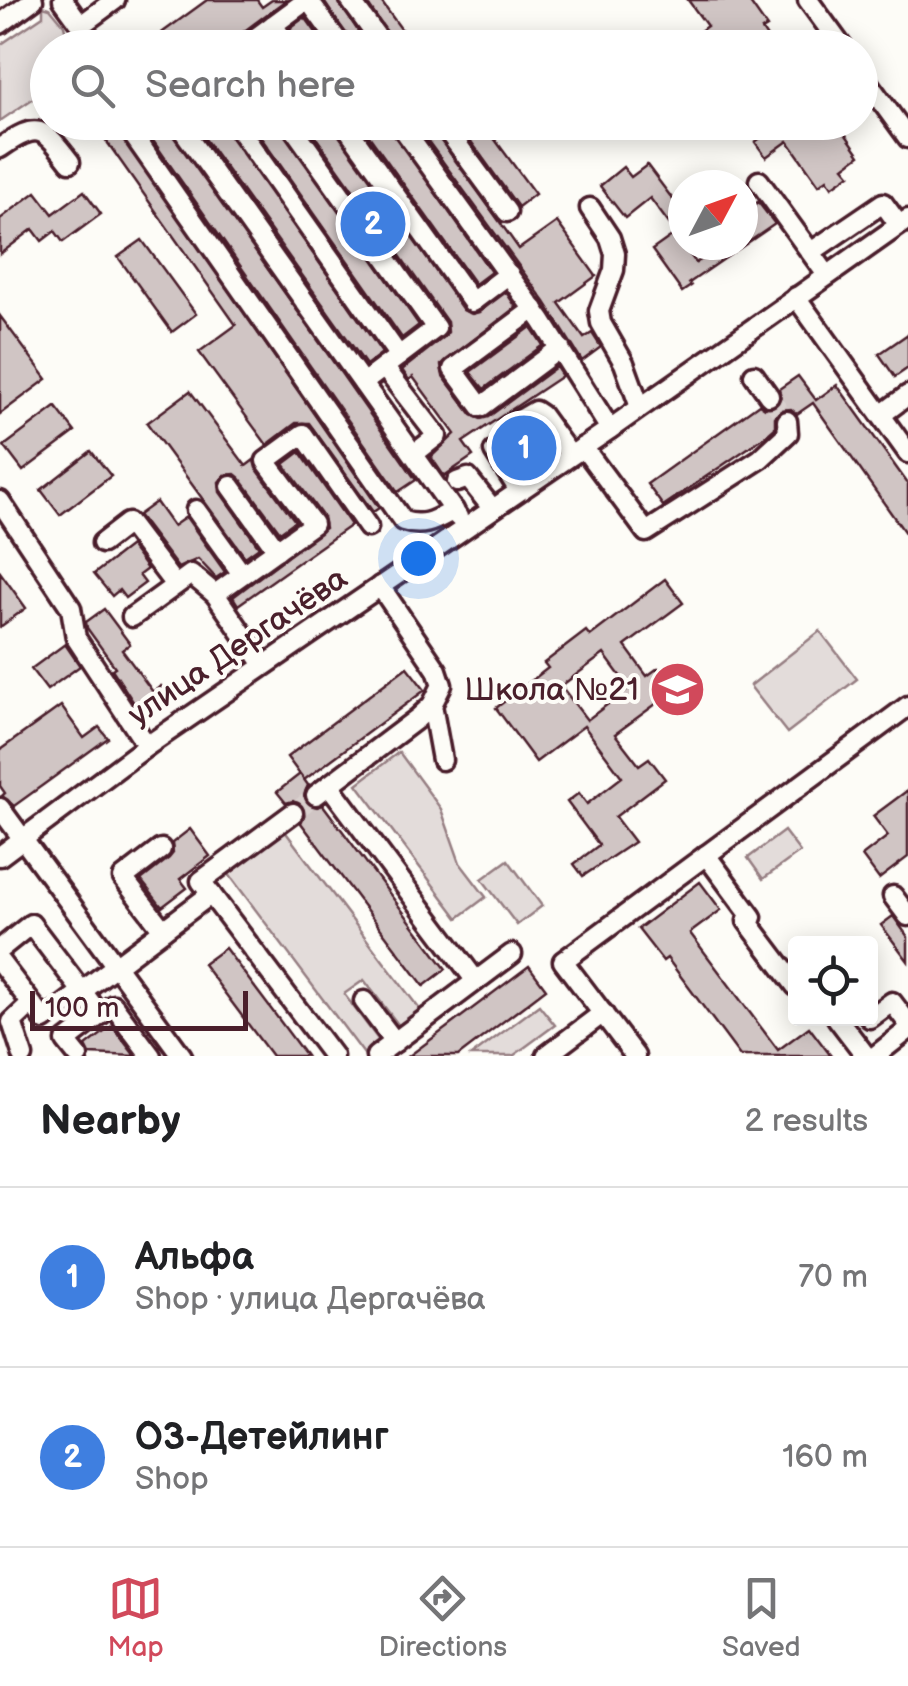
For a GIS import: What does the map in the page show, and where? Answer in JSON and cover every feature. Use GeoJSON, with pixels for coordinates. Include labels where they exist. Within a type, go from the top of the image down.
{"type":"FeatureCollection","features":[{"type":"Feature","properties":{"kind":"street"},"geometry":{"type":"LineString","coordinates":[[0,24],[33,0]]}},
{"type":"Feature","properties":{"kind":"street"},"geometry":{"type":"LineString","coordinates":[[63,0],[81,25],[116,0]]}},
{"type":"Feature","properties":{"kind":"street"},"geometry":{"type":"LineString","coordinates":[[266,30],[308,0],[330,30]]}},
{"type":"Feature","properties":{"kind":"street"},"geometry":{"type":"LineString","coordinates":[[350,0],[372,30]]}},
{"type":"Feature","properties":{"kind":"street"},"geometry":{"type":"LineString","coordinates":[[808,0],[829,30]]}},
{"type":"Feature","properties":{"kind":"street"},"geometry":{"type":"LineString","coordinates":[[273,25],[277,30]]}},
{"type":"Feature","properties":{"kind":"street"},"geometry":{"type":"LineString","coordinates":[[878,97],[908,138]]}},
{"type":"Feature","properties":{"kind":"street"},"geometry":{"type":"LineString","coordinates":[[0,148],[30,131]]}},
{"type":"Feature","properties":{"kind":"street"},"geometry":{"type":"LineString","coordinates":[[54,140],[70,162]]}},
{"type":"Feature","properties":{"kind":"street"},"geometry":{"type":"LineString","coordinates":[[137,140],[404,521],[418,526],[430,524],[454,510]]}},
{"type":"Feature","properties":{"kind":"street"},"geometry":{"type":"LineString","coordinates":[[189,140],[465,526]]}},
{"type":"Feature","properties":{"kind":"street"},"geometry":{"type":"LineString","coordinates":[[246,140],[437,436],[414,454]]}},
{"type":"Feature","properties":{"kind":"street"},"geometry":{"type":"LineString","coordinates":[[302,140],[436,328],[363,383]]}},
{"type":"Feature","properties":{"kind":"street"},"geometry":{"type":"LineString","coordinates":[[356,140],[472,302],[509,274]]}},
{"type":"Feature","properties":{"kind":"street"},"geometry":{"type":"LineString","coordinates":[[411,140],[534,309],[610,429]]}},
{"type":"Feature","properties":{"kind":"street"},"geometry":{"type":"LineString","coordinates":[[453,140],[507,212]]}},
{"type":"Feature","properties":{"kind":"street"},"geometry":{"type":"LineString","coordinates":[[759,182],[827,275]]}},
{"type":"Feature","properties":{"kind":"street"},"geometry":{"type":"LineString","coordinates":[[811,252],[883,203],[904,222]]}},
{"type":"Feature","properties":{"kind":"street"},"geometry":{"type":"LineString","coordinates":[[590,208],[610,238],[615,254],[614,270],[599,311],[601,323],[624,363],[640,408]]}},
{"type":"Feature","properties":{"kind":"street","name":"улица Дергачёва"},"geometry":{"type":"LineString","coordinates":[[0,856],[147,746],[904,222]]}},
{"type":"Feature","properties":{"kind":"street"},"geometry":{"type":"LineString","coordinates":[[796,297],[908,453]]}},
{"type":"Feature","properties":{"kind":"street"},"geometry":{"type":"LineString","coordinates":[[534,309],[454,369],[480,407],[560,348]]}},
{"type":"Feature","properties":{"kind":"street"},"geometry":{"type":"LineString","coordinates":[[754,375],[769,396]]}},
{"type":"Feature","properties":{"kind":"street"},"geometry":{"type":"LineString","coordinates":[[881,415],[908,395]]}},
{"type":"Feature","properties":{"kind":"street"},"geometry":{"type":"LineString","coordinates":[[518,489],[495,449],[510,438],[513,424],[528,412],[538,412],[547,436],[576,451],[646,532],[760,459],[788,433],[787,421]]}},
{"type":"Feature","properties":{"kind":"street"},"geometry":{"type":"LineString","coordinates":[[215,594],[313,524],[266,461],[303,434],[368,527]]}},
{"type":"Feature","properties":{"kind":"street"},"geometry":{"type":"LineString","coordinates":[[457,482],[468,478],[492,508]]}},
{"type":"Feature","properties":{"kind":"street"},"geometry":{"type":"LineString","coordinates":[[231,486],[277,550]]}},
{"type":"Feature","properties":{"kind":"street"},"geometry":{"type":"LineString","coordinates":[[0,502],[72,608],[76,638],[147,746]]}},
{"type":"Feature","properties":{"kind":"street"},"geometry":{"type":"LineString","coordinates":[[196,510],[242,574]]}},
{"type":"Feature","properties":{"kind":"street"},"geometry":{"type":"LineString","coordinates":[[102,543],[128,524],[176,585]]}},
{"type":"Feature","properties":{"kind":"street"},"geometry":{"type":"LineString","coordinates":[[132,617],[191,574],[215,594],[264,665]]}},
{"type":"Feature","properties":{"kind":"street"},"geometry":{"type":"LineString","coordinates":[[380,586],[442,678],[442,686],[432,704],[322,790],[476,981]]}},
{"type":"Feature","properties":{"kind":"street"},"geometry":{"type":"LineString","coordinates":[[432,704],[442,760]]}},
{"type":"Feature","properties":{"kind":"street"},"geometry":{"type":"LineString","coordinates":[[635,1056],[563,961],[906,711]]}},
{"type":"Feature","properties":{"kind":"street"},"geometry":{"type":"LineString","coordinates":[[0,808],[182,1056]]}},
{"type":"Feature","properties":{"kind":"street"},"geometry":{"type":"LineString","coordinates":[[293,812],[202,881],[333,1056]]}},
{"type":"Feature","properties":{"kind":"street"},"geometry":{"type":"LineString","coordinates":[[162,849],[123,878],[163,930]]}},
{"type":"Feature","properties":{"kind":"street"},"geometry":{"type":"LineString","coordinates":[[706,855],[752,917],[747,921],[788,975]]}},
{"type":"Feature","properties":{"kind":"street"},"geometry":{"type":"LineString","coordinates":[[0,962],[44,1020],[211,894]]}},
{"type":"Feature","properties":{"kind":"street"},"geometry":{"type":"LineString","coordinates":[[893,896],[908,916]]}},
{"type":"Feature","properties":{"kind":"street"},"geometry":{"type":"LineString","coordinates":[[0,949],[31,924],[100,1015]]}},
{"type":"Feature","properties":{"kind":"street"},"geometry":{"type":"LineString","coordinates":[[376,1056],[512,954]]}},
{"type":"Feature","properties":{"kind":"street"},"geometry":{"type":"LineString","coordinates":[[364,1001],[394,1042]]}},
{"type":"Feature","properties":{"kind":"street"},"geometry":{"type":"LineString","coordinates":[[875,1056],[907,1031],[892,1002],[878,1012]]}},
{"type":"Feature","properties":{"kind":"street"},"geometry":{"type":"LineString","coordinates":[[23,1056],[12,1022],[32,1004]]}},
{"type":"Feature","properties":{"kind":"street"},"geometry":{"type":"LineString","coordinates":[[78,1056],[66,1040],[113,1006],[151,1056]]}},
{"type":"Feature","properties":{"kind":"street"},"geometry":{"type":"LineString","coordinates":[[546,1056],[603,1013]]}},
{"type":"Feature","properties":{"kind":"street"},"geometry":{"type":"LineString","coordinates":[[843,1026],[866,1056]]}},
{"type":"Feature","properties":{"kind":"street"},"geometry":{"type":"LineString","coordinates":[[849,1034],[860,1026]]}},
{"type":"Feature","properties":{"kind":"shaded area"},"geometry":{"type":"Polygon","coordinates":[[[43,6],[50,8],[65,30],[30,30],[30,101],[0,121],[0,45],[43,16],[43,6]]]}},
{"type":"Feature","properties":{"kind":"shaded area"},"geometry":{"type":"Polygon","coordinates":[[[820,631],[857,679],[787,733],[750,686],[820,631]]]}},
{"type":"Feature","properties":{"kind":"shaded area"},"geometry":{"type":"Polygon","coordinates":[[[399,752],[441,809],[460,863],[486,897],[458,918],[357,784],[399,752]]]}},
{"type":"Feature","properties":{"kind":"shaded area"},"geometry":{"type":"Polygon","coordinates":[[[284,830],[421,1011],[400,1027],[364,980],[344,994],[380,1042],[364,1054],[228,873],[284,830]]]}},
{"type":"Feature","properties":{"kind":"shaded area"},"geometry":{"type":"Polygon","coordinates":[[[784,831],[800,852],[763,879],[748,858],[784,831]]]}},
{"type":"Feature","properties":{"kind":"shaded area"},"geometry":{"type":"Polygon","coordinates":[[[508,860],[542,906],[517,925],[482,879],[508,860]]]}},
{"type":"Feature","properties":{"kind":"shaded area"},"geometry":{"type":"Polygon","coordinates":[[[539,1005],[555,1025],[513,1056],[471,1056],[539,1005]]]}},
{"type":"Feature","properties":{"kind":"building"},"geometry":{"type":"Polygon","coordinates":[[[207,0],[257,0],[262,7],[272,0],[286,0],[246,30],[166,30],[207,0]]]}},
{"type":"Feature","properties":{"kind":"building"},"geometry":{"type":"Polygon","coordinates":[[[323,0],[338,0],[357,30],[343,30],[323,0]]]}},
{"type":"Feature","properties":{"kind":"building"},"geometry":{"type":"Polygon","coordinates":[[[365,0],[380,0],[402,30],[385,30],[365,0]]]}},
{"type":"Feature","properties":{"kind":"building"},"geometry":{"type":"Polygon","coordinates":[[[688,0],[748,0],[767,27],[702,30],[707,26],[688,0]]]}},
{"type":"Feature","properties":{"kind":"building"},"geometry":{"type":"Polygon","coordinates":[[[305,17],[314,30],[291,30],[305,17]]]}},
{"type":"Feature","properties":{"kind":"building"},"geometry":{"type":"Polygon","coordinates":[[[106,140],[124,140],[379,508],[373,512],[309,423],[296,423],[267,445],[199,352],[236,325],[106,140]]]}},
{"type":"Feature","properties":{"kind":"building"},"geometry":{"type":"Polygon","coordinates":[[[153,140],[178,140],[416,480],[398,492],[153,140]]]}},
{"type":"Feature","properties":{"kind":"building"},"geometry":{"type":"Polygon","coordinates":[[[206,140],[234,140],[382,353],[366,365],[206,140]]]}},
{"type":"Feature","properties":{"kind":"building"},"geometry":{"type":"Polygon","coordinates":[[[263,140],[290,140],[419,325],[402,338],[263,140]]]}},
{"type":"Feature","properties":{"kind":"building"},"geometry":{"type":"Polygon","coordinates":[[[318,140],[344,140],[463,310],[479,312],[506,292],[516,307],[441,365],[443,376],[472,415],[488,417],[556,367],[562,376],[463,442],[473,456],[444,476],[431,457],[455,434],[413,377],[409,380],[402,370],[444,337],[447,322],[318,140]]]}},
{"type":"Feature","properties":{"kind":"building"},"geometry":{"type":"Polygon","coordinates":[[[372,140],[399,140],[491,272],[475,284],[372,140]]]}},
{"type":"Feature","properties":{"kind":"building"},"geometry":{"type":"Polygon","coordinates":[[[427,140],[442,140],[519,249],[557,222],[596,276],[559,303],[584,338],[592,333],[601,347],[582,361],[545,302],[427,140]]]}},
{"type":"Feature","properties":{"kind":"building"},"geometry":{"type":"Polygon","coordinates":[[[470,140],[495,140],[535,194],[518,207],[470,140]]]}},
{"type":"Feature","properties":{"kind":"building"},"geometry":{"type":"Polygon","coordinates":[[[758,140],[850,140],[860,155],[844,167],[850,174],[832,187],[827,179],[819,185],[788,141],[766,157],[755,142],[758,140]]]}},
{"type":"Feature","properties":{"kind":"building"},"geometry":{"type":"Polygon","coordinates":[[[647,165],[668,193],[668,222],[650,198],[625,218],[600,186],[623,167],[631,177],[647,165]]]}},
{"type":"Feature","properties":{"kind":"building"},"geometry":{"type":"Polygon","coordinates":[[[84,191],[101,214],[63,242],[55,231],[42,241],[33,229],[0,254],[0,219],[36,192],[53,214],[84,191]]]}},
{"type":"Feature","properties":{"kind":"building"},"geometry":{"type":"Polygon","coordinates":[[[758,202],[775,224],[758,236],[758,202]]]}},
{"type":"Feature","properties":{"kind":"building"},"geometry":{"type":"Polygon","coordinates":[[[668,239],[668,260],[723,260],[682,292],[652,250],[668,239]]]}},
{"type":"Feature","properties":{"kind":"building"},"geometry":{"type":"Polygon","coordinates":[[[142,240],[196,314],[172,332],[118,257],[142,240]]]}},
{"type":"Feature","properties":{"kind":"building"},"geometry":{"type":"Polygon","coordinates":[[[0,316],[47,379],[0,414],[0,316]]]}},
{"type":"Feature","properties":{"kind":"building"},"geometry":{"type":"Polygon","coordinates":[[[531,327],[543,345],[484,389],[470,372],[531,327]]]}},
{"type":"Feature","properties":{"kind":"building"},"geometry":{"type":"Polygon","coordinates":[[[908,334],[908,368],[895,377],[879,354],[908,334]]]}},
{"type":"Feature","properties":{"kind":"building"},"geometry":{"type":"Polygon","coordinates":[[[798,376],[816,400],[837,385],[908,484],[908,537],[813,403],[797,414],[791,409],[781,410],[775,417],[775,428],[767,435],[663,506],[647,484],[759,404],[775,407],[781,400],[779,389],[798,376]]]}},
{"type":"Feature","properties":{"kind":"building"},"geometry":{"type":"Polygon","coordinates":[[[190,391],[246,466],[254,460],[295,521],[280,532],[240,478],[225,475],[219,482],[220,492],[259,547],[245,557],[147,423],[190,391]]]}},
{"type":"Feature","properties":{"kind":"building"},"geometry":{"type":"Polygon","coordinates":[[[56,407],[75,432],[23,471],[4,446],[56,407]]]}},
{"type":"Feature","properties":{"kind":"building"},"geometry":{"type":"Polygon","coordinates":[[[534,426],[545,447],[518,466],[511,454],[529,441],[523,433],[534,426]]]}},
{"type":"Feature","properties":{"kind":"building"},"geometry":{"type":"Polygon","coordinates":[[[91,451],[111,476],[60,515],[41,490],[91,451]]]}},
{"type":"Feature","properties":{"kind":"building"},"geometry":{"type":"Polygon","coordinates":[[[300,452],[351,525],[238,605],[233,597],[325,528],[323,517],[284,464],[300,452]]]}},
{"type":"Feature","properties":{"kind":"building"},"geometry":{"type":"Polygon","coordinates":[[[156,502],[173,526],[186,517],[225,572],[216,578],[198,559],[178,568],[138,515],[156,502]]]}},
{"type":"Feature","properties":{"kind":"building"},"geometry":{"type":"Polygon","coordinates":[[[130,546],[147,569],[139,575],[145,583],[125,598],[119,590],[112,596],[94,574],[130,546]]]}},
{"type":"Feature","properties":{"kind":"building"},"geometry":{"type":"Polygon","coordinates":[[[0,572],[26,608],[0,627],[0,572]]]}},
{"type":"Feature","properties":{"kind":"building"},"geometry":{"type":"Polygon","coordinates":[[[665,579],[683,603],[625,646],[647,676],[658,668],[675,690],[615,734],[639,765],[649,758],[665,779],[615,817],[634,842],[583,876],[574,864],[599,845],[567,802],[579,793],[587,804],[622,777],[584,726],[536,762],[496,708],[548,668],[544,663],[586,631],[590,636],[665,579]],[[604,654],[561,686],[587,720],[629,688],[604,654]]]}},
{"type":"Feature","properties":{"kind":"building"},"geometry":{"type":"Polygon","coordinates":[[[104,609],[130,644],[122,650],[153,692],[161,686],[172,700],[160,709],[153,700],[139,711],[112,669],[115,667],[87,628],[86,622],[104,609]]]}},
{"type":"Feature","properties":{"kind":"building"},"geometry":{"type":"Polygon","coordinates":[[[65,644],[80,666],[47,690],[31,669],[65,644]]]}},
{"type":"Feature","properties":{"kind":"building"},"geometry":{"type":"Polygon","coordinates":[[[407,667],[425,690],[304,780],[287,757],[407,667]]]}},
{"type":"Feature","properties":{"kind":"building"},"geometry":{"type":"Polygon","coordinates":[[[61,706],[84,738],[99,727],[108,738],[14,806],[2,796],[5,793],[0,786],[0,750],[61,706]]]}},
{"type":"Feature","properties":{"kind":"building"},"geometry":{"type":"Polygon","coordinates":[[[300,774],[308,785],[304,796],[307,803],[323,805],[446,969],[424,986],[301,823],[305,813],[302,805],[286,803],[277,792],[300,774]]]}},
{"type":"Feature","properties":{"kind":"building"},"geometry":{"type":"Polygon","coordinates":[[[908,790],[908,857],[879,879],[862,856],[888,836],[873,816],[908,790]]]}},
{"type":"Feature","properties":{"kind":"building"},"geometry":{"type":"Polygon","coordinates":[[[190,829],[210,856],[180,879],[187,888],[162,907],[141,880],[169,858],[172,843],[190,829]]]}},
{"type":"Feature","properties":{"kind":"building"},"geometry":{"type":"Polygon","coordinates":[[[700,882],[721,910],[690,933],[778,1050],[809,1027],[831,1056],[740,1056],[667,958],[663,961],[638,929],[700,882]]]}},
{"type":"Feature","properties":{"kind":"building"},"geometry":{"type":"Polygon","coordinates":[[[893,916],[908,937],[908,961],[881,925],[893,916]]]}},
{"type":"Feature","properties":{"kind":"building"},"geometry":{"type":"Polygon","coordinates":[[[225,948],[306,1056],[272,1056],[203,964],[225,948]]]}},
{"type":"Feature","properties":{"kind":"building"},"geometry":{"type":"Polygon","coordinates":[[[529,966],[546,989],[458,1056],[409,1056],[529,966]]]}},
{"type":"Feature","properties":{"kind":"building"},"geometry":{"type":"Polygon","coordinates":[[[112,1026],[135,1056],[90,1054],[86,1046],[112,1026]]]}},
{"type":"Feature","properties":{"kind":"tunnel"},"geometry":{"type":"LineString","coordinates":[[769,396],[787,421]]}},
{"type":"Feature","properties":{"kind":"tunnel"},"geometry":{"type":"LineString","coordinates":[[293,813],[316,795]]}},
{"type":"Feature","properties":{"kind":"place","name":"О3-Детейлинг"},"geometry":{"type":"Point","coordinates":[373,224]}},
{"type":"Feature","properties":{"kind":"place","name":"Альфа"},"geometry":{"type":"Point","coordinates":[524,448]}},
{"type":"Feature","properties":{"kind":"place","name":"Школа №21"},"geometry":{"type":"Point","coordinates":[678,690]}}]}
